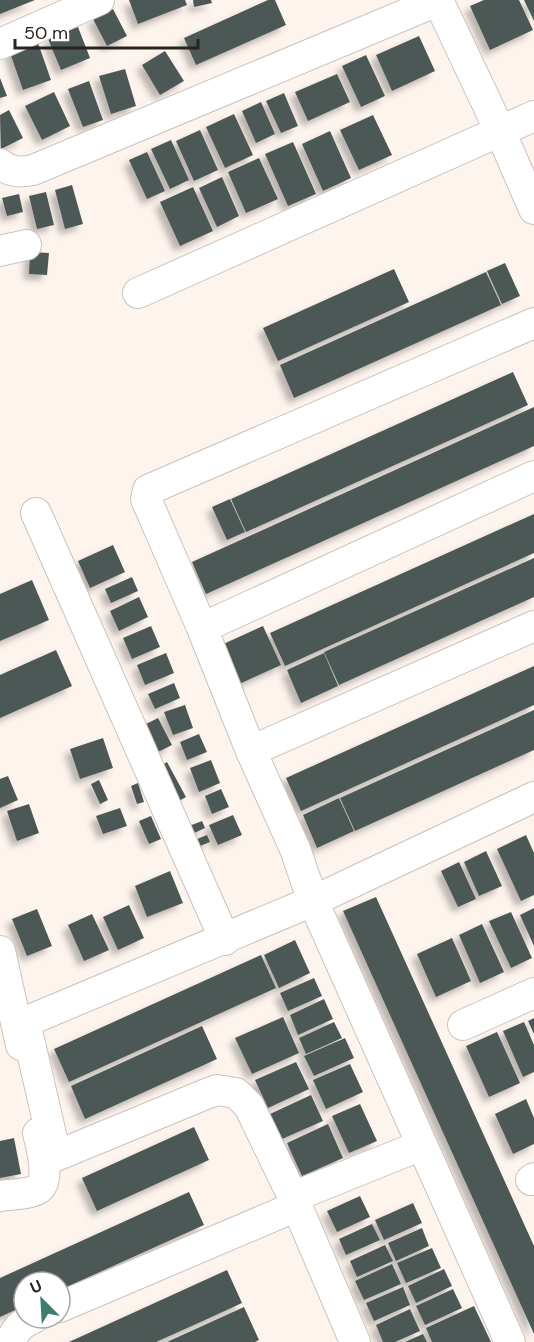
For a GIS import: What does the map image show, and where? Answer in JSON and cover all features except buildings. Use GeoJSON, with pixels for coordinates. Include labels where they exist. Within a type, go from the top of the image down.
{"type":"FeatureCollection","features":[{"type":"Feature","properties":{"kind":"street"},"geometry":{"type":"LineString","coordinates":[[0,44],[99,0]]}},
{"type":"Feature","properties":{"kind":"street"},"geometry":{"type":"LineString","coordinates":[[0,164],[7,170],[21,173],[33,170],[439,0],[534,209]]}},
{"type":"Feature","properties":{"kind":"street"},"geometry":{"type":"LineString","coordinates":[[138,293],[534,116]]}},
{"type":"Feature","properties":{"kind":"street"},"geometry":{"type":"LineString","coordinates":[[510,1342],[313,901],[295,849],[251,751],[202,628],[146,499],[148,490],[534,323]]}},
{"type":"Feature","properties":{"kind":"street"},"geometry":{"type":"LineString","coordinates":[[202,628],[534,476]]}},
{"type":"Feature","properties":{"kind":"street"},"geometry":{"type":"LineString","coordinates":[[36,513],[225,940]]}},
{"type":"Feature","properties":{"kind":"street"},"geometry":{"type":"LineString","coordinates":[[251,751],[534,626]]}},
{"type":"Feature","properties":{"kind":"street"},"geometry":{"type":"LineString","coordinates":[[352,1341],[295,1202],[249,1106],[236,1093],[217,1090],[56,1156],[25,1022],[225,940],[534,797]]}},
{"type":"Feature","properties":{"kind":"street"},"geometry":{"type":"LineString","coordinates":[[0,1196],[38,1189],[42,1184],[45,1169],[18,1025],[1,959]]}},
{"type":"Feature","properties":{"kind":"street"},"geometry":{"type":"LineString","coordinates":[[463,1025],[534,993]]}},
{"type":"Feature","properties":{"kind":"street"},"geometry":{"type":"LineString","coordinates":[[72,1302],[422,1145]]}}]}
